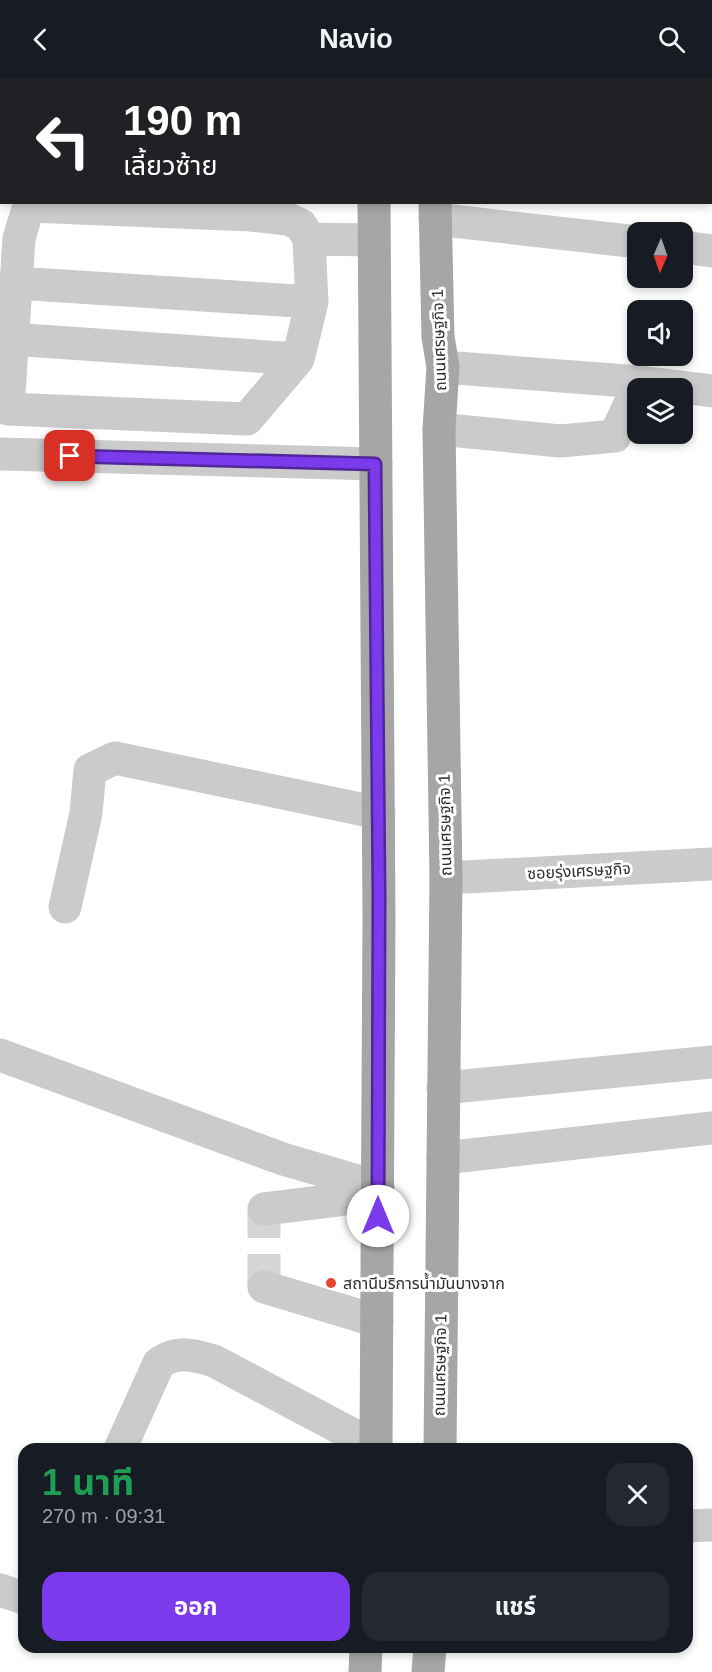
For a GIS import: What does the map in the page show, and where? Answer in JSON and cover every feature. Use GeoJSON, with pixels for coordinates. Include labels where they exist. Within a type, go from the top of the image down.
{"type":"FeatureCollection","features":[{"type":"Feature","properties":{"kind":"main road"},"geometry":{"type":"LineString","coordinates":[[374,204],[378,813],[376,1443]]}},
{"type":"Feature","properties":{"kind":"main road","name":"ถนนเศรษฐกิจ 1"},"geometry":{"type":"LineString","coordinates":[[435,211],[438,337],[442,367],[439,429],[446,878],[440,1443]]}},
{"type":"Feature","properties":{"kind":"main road"},"geometry":{"type":"LineString","coordinates":[[365,1672],[366,1653]]}},
{"type":"Feature","properties":{"kind":"main road"},"geometry":{"type":"LineString","coordinates":[[428,1672],[430,1653]]}},
{"type":"Feature","properties":{"kind":"street"},"geometry":{"type":"LineString","coordinates":[[30,204],[251,215],[288,219],[301,225],[309,239],[312,302],[298,359],[247,419],[4,408],[11,259],[30,204]]}},
{"type":"Feature","properties":{"kind":"street"},"geometry":{"type":"LineString","coordinates":[[435,211],[627,240]]}},
{"type":"Feature","properties":{"kind":"street"},"geometry":{"type":"LineString","coordinates":[[309,239],[374,240]]}},
{"type":"Feature","properties":{"kind":"street"},"geometry":{"type":"LineString","coordinates":[[693,248],[712,251]]}},
{"type":"Feature","properties":{"kind":"street"},"geometry":{"type":"LineString","coordinates":[[11,259],[312,302]]}},
{"type":"Feature","properties":{"kind":"street"},"geometry":{"type":"LineString","coordinates":[[7,360],[298,359]]}},
{"type":"Feature","properties":{"kind":"street"},"geometry":{"type":"LineString","coordinates":[[442,367],[627,381]]}},
{"type":"Feature","properties":{"kind":"street"},"geometry":{"type":"LineString","coordinates":[[693,389],[712,392]]}},
{"type":"Feature","properties":{"kind":"street"},"geometry":{"type":"LineString","coordinates":[[439,429],[560,441],[615,436],[627,410]]}},
{"type":"Feature","properties":{"kind":"street"},"geometry":{"type":"LineString","coordinates":[[0,454],[375,464]]}},
{"type":"Feature","properties":{"kind":"street"},"geometry":{"type":"LineString","coordinates":[[65,907],[86,813],[90,770],[115,758],[378,813]]}},
{"type":"Feature","properties":{"kind":"street","name":"ซอยรุ่งเศรษฐกิจ"},"geometry":{"type":"LineString","coordinates":[[446,878],[712,864]]}},
{"type":"Feature","properties":{"kind":"street"},"geometry":{"type":"LineString","coordinates":[[0,1055],[283,1159],[378,1191]]}},
{"type":"Feature","properties":{"kind":"street"},"geometry":{"type":"LineString","coordinates":[[444,1088],[712,1062]]}},
{"type":"Feature","properties":{"kind":"street"},"geometry":{"type":"LineString","coordinates":[[443,1158],[712,1128]]}},
{"type":"Feature","properties":{"kind":"street"},"geometry":{"type":"LineString","coordinates":[[264,1209],[378,1191]]}},
{"type":"Feature","properties":{"kind":"street"},"geometry":{"type":"LineString","coordinates":[[264,1287],[377,1321]]}},
{"type":"Feature","properties":{"kind":"street"},"geometry":{"type":"LineString","coordinates":[[123,1443],[159,1363],[169,1356],[190,1353],[214,1361],[367,1443]]}},
{"type":"Feature","properties":{"kind":"street"},"geometry":{"type":"LineString","coordinates":[[693,1526],[712,1526]]}},
{"type":"Feature","properties":{"kind":"tunnel"},"geometry":{"type":"LineString","coordinates":[[264,1209],[264,1287]]}},
{"type":"Feature","properties":{"kind":"place","name":"สถานีบริการน้ำมันบางจาก"},"geometry":{"type":"Point","coordinates":[331,1283]}},
{"type":"Feature","properties":{"kind":"route"},"geometry":{"type":"LineString","coordinates":[[70,456],[375,464],[379,895],[378,1216]]}}]}
